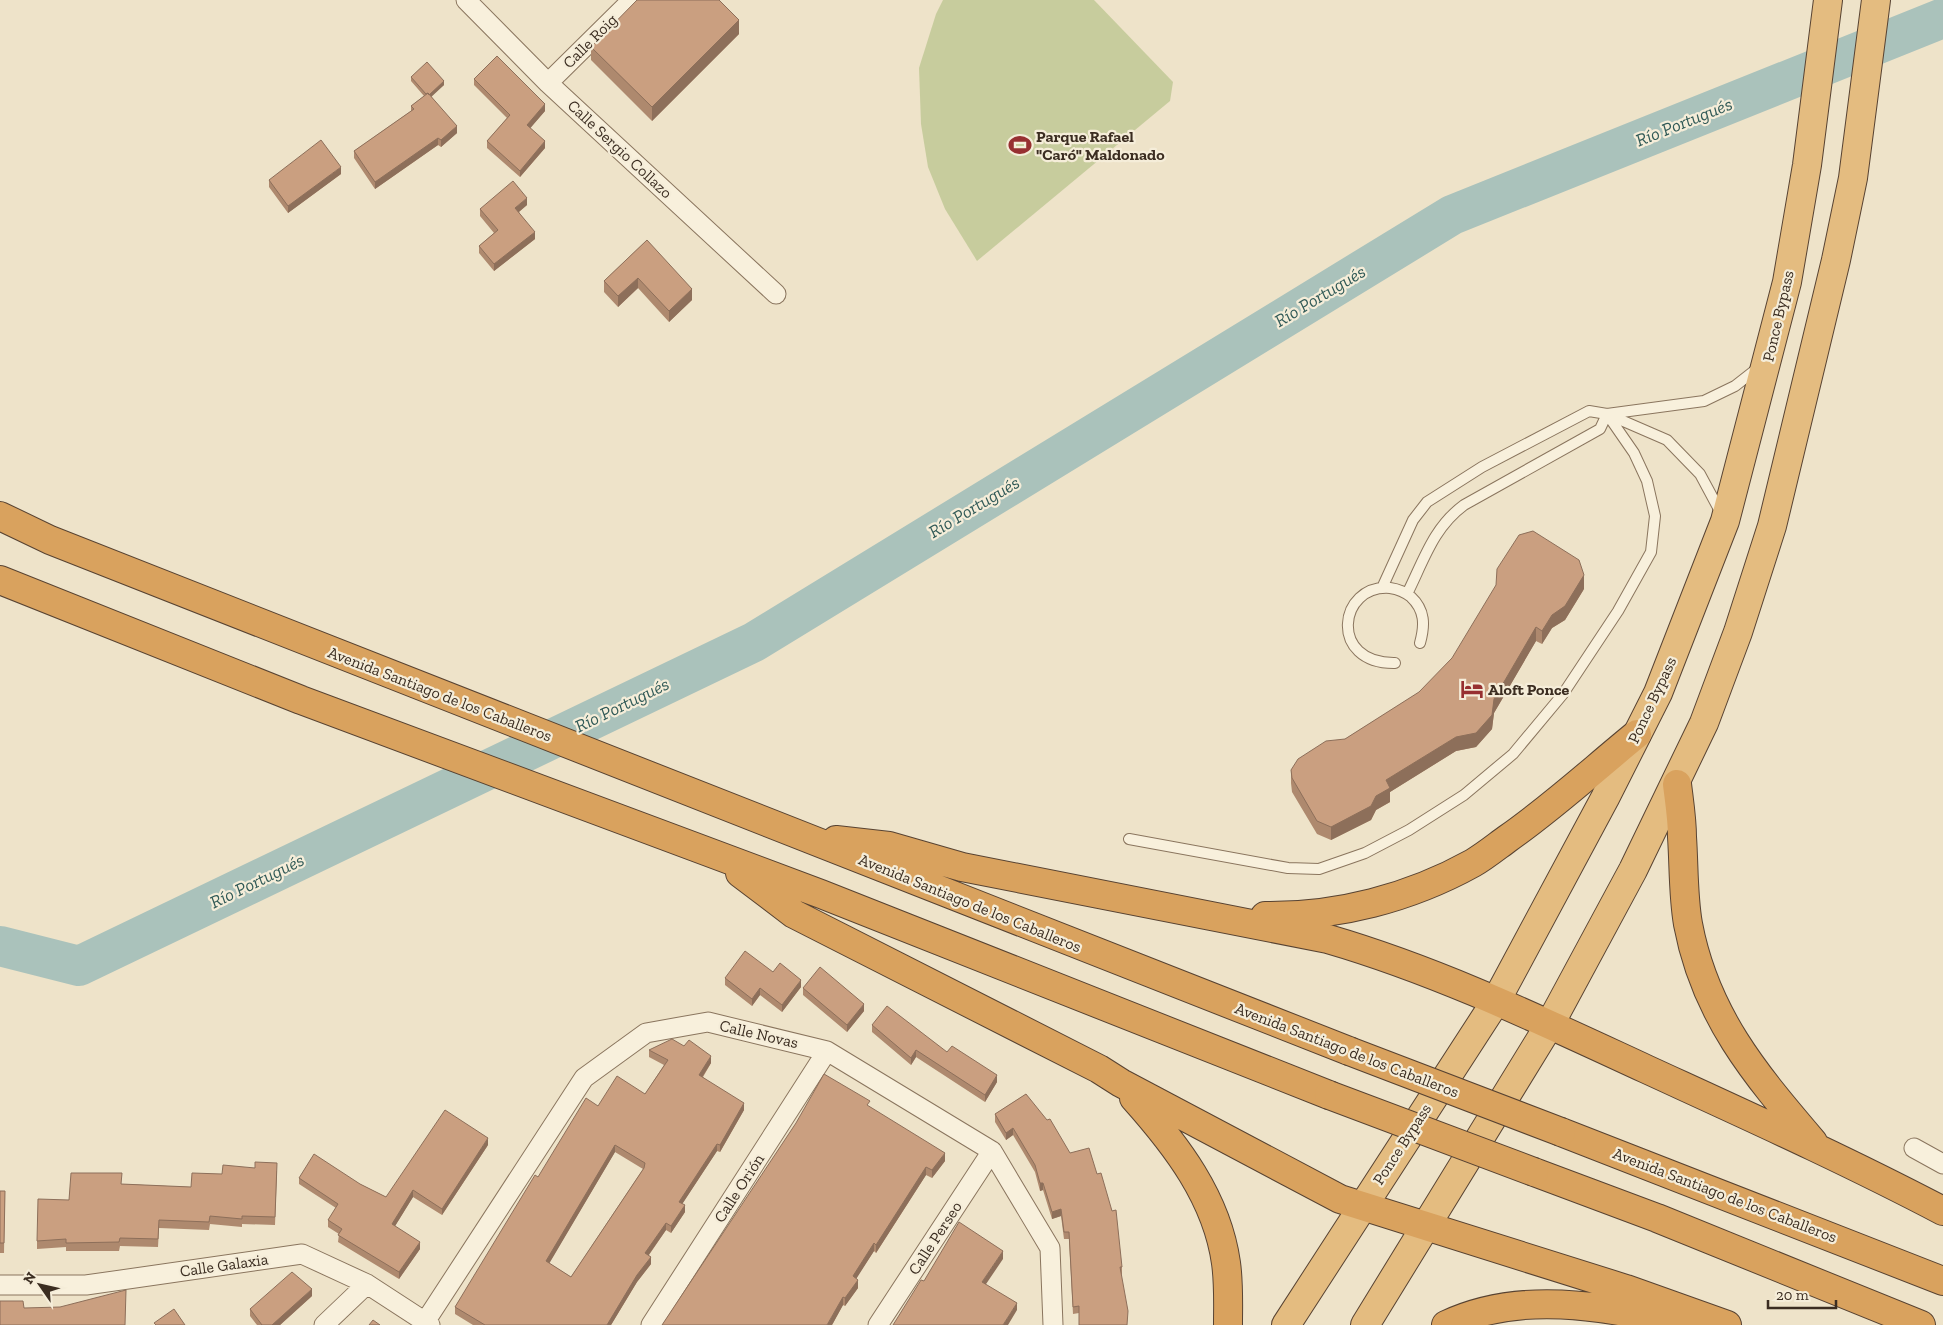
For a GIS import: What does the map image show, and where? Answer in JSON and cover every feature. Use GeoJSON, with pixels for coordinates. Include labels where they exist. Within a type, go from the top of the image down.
{"type":"FeatureCollection","features":[{"type":"Feature","properties":{"kind":"highway","name":"Ponce Bypass"},"geometry":{"type":"LineString","coordinates":[[1286,1325],[1496,1001],[1606,798],[1658,693],[1725,521],[1787,282],[1807,165],[1828,0]]}},
{"type":"Feature","properties":{"kind":"highway"},"geometry":{"type":"LineString","coordinates":[[1365,1325],[1550,1024],[1677,784],[1704,722],[1738,632],[1772,526],[1836,260],[1853,178],[1876,0]]}},
{"type":"Feature","properties":{"kind":"highway","name":"Avenida Santiago de los Caballeros"},"geometry":{"type":"LineString","coordinates":[[0,516],[50,540],[809,838],[865,862],[1943,1281]]}},
{"type":"Feature","properties":{"kind":"highway"},"geometry":{"type":"LineString","coordinates":[[0,580],[301,700],[821,894],[1328,1095],[1657,1218],[1921,1325]]}},
{"type":"Feature","properties":{"kind":"highway"},"geometry":{"type":"LineString","coordinates":[[1211,916],[1280,916],[1327,912],[1377,902],[1425,886],[1474,862],[1529,824],[1637,734]]}},
{"type":"Feature","properties":{"kind":"highway"},"geometry":{"type":"LineString","coordinates":[[1677,784],[1688,922],[1697,964],[1710,997],[1731,1036],[1758,1077],[1819,1148]]}},
{"type":"Feature","properties":{"kind":"highway"},"geometry":{"type":"LineString","coordinates":[[809,838],[889,846],[962,868],[1328,939],[1367,951],[1550,1024],[1819,1148],[1943,1211]]}},
{"type":"Feature","properties":{"kind":"highway"},"geometry":{"type":"LineString","coordinates":[[716,854],[794,914],[1099,1069],[1121,1083],[1340,1199],[1626,1288],[1727,1325]]}},
{"type":"Feature","properties":{"kind":"highway"},"geometry":{"type":"LineString","coordinates":[[1121,1083],[1166,1134],[1200,1184],[1211,1210],[1226,1262],[1228,1325]]}},
{"type":"Feature","properties":{"kind":"highway"},"geometry":{"type":"LineString","coordinates":[[1446,1325],[1464,1316],[1503,1307],[1537,1303],[1576,1304],[1634,1313],[1688,1325]]}},
{"type":"Feature","properties":{"kind":"street","name":"Calle Sergio Collazo"},"geometry":{"type":"LineString","coordinates":[[466,0],[548,83],[776,294]]}},
{"type":"Feature","properties":{"kind":"street","name":"Calle Roig"},"geometry":{"type":"LineString","coordinates":[[548,83],[632,0]]}},
{"type":"Feature","properties":{"kind":"street","name":"Calle Novas"},"geometry":{"type":"LineString","coordinates":[[427,1323],[584,1078],[646,1033],[708,1022],[827,1050],[992,1150],[1050,1248],[1053,1325]]}},
{"type":"Feature","properties":{"kind":"street","name":"Calle Orión"},"geometry":{"type":"LineString","coordinates":[[650,1325],[827,1050]]}},
{"type":"Feature","properties":{"kind":"street"},"geometry":{"type":"LineString","coordinates":[[1914,1148],[1943,1164]]}},
{"type":"Feature","properties":{"kind":"street","name":"Calle Perseo"},"geometry":{"type":"LineString","coordinates":[[878,1325],[992,1150]]}},
{"type":"Feature","properties":{"kind":"street","name":"Calle Galaxia"},"geometry":{"type":"LineString","coordinates":[[0,1285],[86,1285],[302,1254],[367,1284],[427,1323]]}},
{"type":"Feature","properties":{"kind":"street"},"geometry":{"type":"LineString","coordinates":[[324,1325],[367,1284]]}},
{"type":"Feature","properties":{"kind":"lane"},"geometry":{"type":"LineString","coordinates":[[1607,414],[1704,402],[1736,386],[1767,361]]}},
{"type":"Feature","properties":{"kind":"lane"},"geometry":{"type":"LineString","coordinates":[[1382,588],[1413,520],[1427,502],[1482,466],[1589,411],[1607,414],[1667,440],[1700,474],[1725,521]]}},
{"type":"Feature","properties":{"kind":"lane"},"geometry":{"type":"LineString","coordinates":[[1407,594],[1440,527],[1449,516],[1464,505],[1600,429],[1607,414]]}},
{"type":"Feature","properties":{"kind":"lane"},"geometry":{"type":"LineString","coordinates":[[1129,839],[1288,868],[1319,869],[1365,853],[1409,830],[1464,795],[1513,754],[1563,694],[1618,611],[1651,552],[1655,516],[1647,481],[1634,452],[1607,414]]}},
{"type":"Feature","properties":{"kind":"lane"},"geometry":{"type":"LineString","coordinates":[[1395,663],[1378,664],[1367,660],[1354,647],[1348,630],[1349,618],[1360,597],[1382,588],[1395,588],[1407,594],[1417,603],[1423,614],[1424,628],[1420,643]]}},
{"type":"Feature","properties":{"kind":"green space","name":"Parque Rafael \"Caró\" Maldonado"},"geometry":{"type":"Polygon","coordinates":[[[943,0],[1094,0],[1173,82],[1170,101],[977,261],[945,209],[928,167],[921,124],[919,68],[936,14],[943,0]]]}},
{"type":"Feature","properties":{"kind":"building"},"geometry":{"type":"Polygon","coordinates":[[[637,0],[719,0],[739,20],[652,107],[591,47],[637,0]]]}},
{"type":"Feature","properties":{"kind":"building"},"geometry":{"type":"Polygon","coordinates":[[[497,56],[545,104],[527,125],[545,141],[520,171],[487,141],[510,115],[474,79],[497,56]]]}},
{"type":"Feature","properties":{"kind":"building"},"geometry":{"type":"Polygon","coordinates":[[[427,62],[444,81],[429,95],[411,77],[427,62]]]}},
{"type":"Feature","properties":{"kind":"building"},"geometry":{"type":"Polygon","coordinates":[[[428,93],[457,126],[441,140],[438,138],[375,182],[354,151],[414,109],[411,106],[428,93]]]}},
{"type":"Feature","properties":{"kind":"building"},"geometry":{"type":"Polygon","coordinates":[[[321,140],[341,167],[288,206],[269,180],[321,140]]]}},
{"type":"Feature","properties":{"kind":"building"},"geometry":{"type":"Polygon","coordinates":[[[513,181],[527,198],[515,208],[535,232],[494,264],[479,246],[498,230],[480,209],[513,181]]]}},
{"type":"Feature","properties":{"kind":"building"},"geometry":{"type":"Polygon","coordinates":[[[647,240],[692,289],[669,311],[638,278],[618,296],[604,281],[647,240]]]}},
{"type":"Feature","properties":{"kind":"building","name":"Aloft Ponce"},"geometry":{"type":"Polygon","coordinates":[[[1533,531],[1579,560],[1584,575],[1565,606],[1552,615],[1542,631],[1536,627],[1494,699],[1492,715],[1476,733],[1456,737],[1386,780],[1390,788],[1376,796],[1371,806],[1331,827],[1317,821],[1292,778],[1291,770],[1298,759],[1326,741],[1345,739],[1419,692],[1452,658],[1496,585],[1497,569],[1519,535],[1533,531]]]}},
{"type":"Feature","properties":{"kind":"building"},"geometry":{"type":"Polygon","coordinates":[[[745,951],[773,972],[780,963],[801,980],[782,1005],[760,988],[752,999],[725,978],[745,951]]]}},
{"type":"Feature","properties":{"kind":"building"},"geometry":{"type":"Polygon","coordinates":[[[820,967],[864,1004],[847,1025],[803,988],[820,967]]]}},
{"type":"Feature","properties":{"kind":"building"},"geometry":{"type":"Polygon","coordinates":[[[887,1006],[947,1052],[952,1046],[997,1075],[985,1095],[916,1050],[911,1058],[872,1025],[887,1006]]]}},
{"type":"Feature","properties":{"kind":"building"},"geometry":{"type":"Polygon","coordinates":[[[672,1039],[684,1046],[689,1040],[711,1056],[699,1075],[744,1103],[720,1145],[717,1144],[679,1202],[685,1205],[671,1226],[666,1223],[645,1253],[651,1257],[637,1275],[607,1325],[485,1325],[455,1307],[535,1175],[538,1177],[586,1098],[598,1106],[617,1076],[645,1094],[668,1060],[649,1050],[672,1039]],[[615,1145],[546,1261],[571,1277],[644,1168],[645,1163],[615,1145]]]}},
{"type":"Feature","properties":{"kind":"building"},"geometry":{"type":"Polygon","coordinates":[[[824,1074],[870,1101],[867,1105],[945,1153],[932,1170],[926,1167],[876,1245],[874,1243],[853,1276],[858,1280],[845,1298],[843,1297],[827,1325],[662,1325],[796,1123],[824,1074]]]}},
{"type":"Feature","properties":{"kind":"building"},"geometry":{"type":"Polygon","coordinates":[[[1026,1094],[1047,1120],[1050,1119],[1070,1153],[1089,1148],[1097,1174],[1101,1173],[1112,1211],[1116,1210],[1122,1267],[1120,1267],[1128,1311],[1127,1325],[1079,1325],[1079,1306],[1073,1307],[1069,1232],[1064,1232],[1061,1209],[1052,1212],[1035,1165],[1013,1128],[1006,1133],[995,1114],[1026,1094]]]}},
{"type":"Feature","properties":{"kind":"building"},"geometry":{"type":"Polygon","coordinates":[[[445,1110],[488,1138],[442,1209],[413,1190],[392,1224],[420,1242],[399,1272],[338,1235],[342,1229],[328,1220],[338,1204],[299,1178],[314,1154],[360,1184],[386,1197],[445,1110]]]}},
{"type":"Feature","properties":{"kind":"building"},"geometry":{"type":"Polygon","coordinates":[[[255,1162],[277,1163],[275,1217],[242,1216],[242,1219],[210,1216],[209,1222],[159,1220],[158,1239],[120,1238],[119,1242],[66,1243],[66,1239],[37,1241],[38,1199],[69,1200],[71,1173],[122,1173],[121,1184],[191,1187],[192,1173],[222,1174],[223,1165],[255,1168],[255,1162]]]}},
{"type":"Feature","properties":{"kind":"building"},"geometry":{"type":"Polygon","coordinates":[[[0,1191],[5,1191],[4,1243],[0,1243],[0,1191]]]}},
{"type":"Feature","properties":{"kind":"building"},"geometry":{"type":"Polygon","coordinates":[[[959,1222],[1003,1251],[982,1282],[1017,1303],[1003,1325],[893,1325],[921,1280],[924,1281],[959,1222]]]}},
{"type":"Feature","properties":{"kind":"building"},"geometry":{"type":"Polygon","coordinates":[[[292,1272],[312,1289],[272,1325],[262,1325],[250,1309],[292,1272]]]}},
{"type":"Feature","properties":{"kind":"building"},"geometry":{"type":"Polygon","coordinates":[[[126,1290],[125,1325],[0,1325],[0,1301],[23,1301],[24,1308],[60,1307],[126,1290]]]}},
{"type":"Feature","properties":{"kind":"building"},"geometry":{"type":"Polygon","coordinates":[[[174,1309],[185,1325],[156,1325],[154,1323],[174,1309]]]}},
{"type":"Feature","properties":{"kind":"building"},"geometry":{"type":"Polygon","coordinates":[[[373,1320],[380,1325],[369,1325],[373,1320]]]}},
{"type":"Feature","properties":{"kind":"waterway","name":"Río Portugués"},"geometry":{"type":"LineString","coordinates":[[0,946],[79,966],[754,642],[1452,215],[1943,18]]}},
{"type":"Feature","properties":{"kind":"place","name":"Parque Rafael \"Caró\" Maldonado"},"geometry":{"type":"Point","coordinates":[1020,145]}},
{"type":"Feature","properties":{"kind":"place","name":"Aloft Ponce"},"geometry":{"type":"Point","coordinates":[1472,689]}}]}
